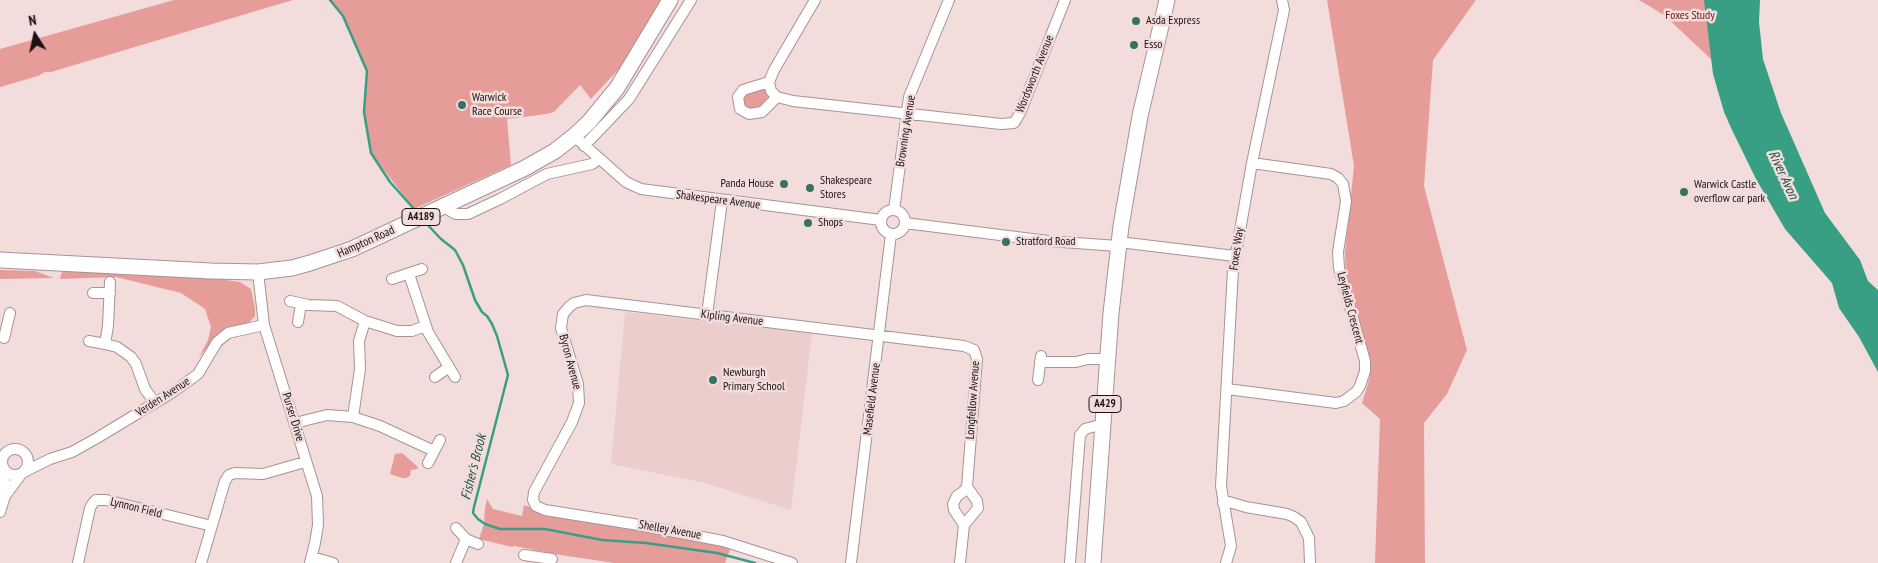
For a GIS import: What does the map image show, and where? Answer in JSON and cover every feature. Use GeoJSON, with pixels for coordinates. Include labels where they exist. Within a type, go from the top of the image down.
{"type":"FeatureCollection","features":[{"type":"Feature","properties":{"kind":"main road","name":"Hampton Road"},"geometry":{"type":"LineString","coordinates":[[0,260],[258,272],[292,268],[332,257],[443,207],[579,141],[617,88],[670,0]]}},
{"type":"Feature","properties":{"kind":"main road","name":"A429"},"geometry":{"type":"LineString","coordinates":[[1093,563],[1108,359],[1124,201],[1140,116],[1167,0]]}},
{"type":"Feature","properties":{"kind":"street","name":"Hampton Road"},"geometry":{"type":"LineString","coordinates":[[579,141],[629,99],[691,0]]}},
{"type":"Feature","properties":{"kind":"street"},"geometry":{"type":"LineString","coordinates":[[816,0],[774,70],[769,82],[772,91],[776,96],[793,101],[906,113]]}},
{"type":"Feature","properties":{"kind":"street","name":"Browning Avenue"},"geometry":{"type":"LineString","coordinates":[[894,210],[909,97],[949,0]]}},
{"type":"Feature","properties":{"kind":"street","name":"Foxes Way"},"geometry":{"type":"LineString","coordinates":[[1226,563],[1231,546],[1221,486],[1235,256],[1284,10],[1282,0]]}},
{"type":"Feature","properties":{"kind":"street","name":"Wordsworth Avenue"},"geometry":{"type":"LineString","coordinates":[[906,113],[1001,124],[1014,123],[1020,113],[1065,2]]}},
{"type":"Feature","properties":{"kind":"street"},"geometry":{"type":"LineString","coordinates":[[769,82],[743,90],[738,97],[740,109],[750,114],[758,114],[776,96]]}},
{"type":"Feature","properties":{"kind":"street","name":"Shakespeare Avenue"},"geometry":{"type":"LineString","coordinates":[[579,141],[626,182],[640,190],[880,220]]}},
{"type":"Feature","properties":{"kind":"street"},"geometry":{"type":"LineString","coordinates":[[443,207],[456,214],[468,214],[546,174],[592,164],[599,159]]}},
{"type":"Feature","properties":{"kind":"street","name":"Leyfields Crescent"},"geometry":{"type":"LineString","coordinates":[[1226,389],[1336,403],[1344,401],[1356,392],[1365,371],[1365,361],[1339,268],[1338,252],[1346,201],[1343,184],[1331,174],[1252,163]]}},
{"type":"Feature","properties":{"kind":"street"},"geometry":{"type":"LineString","coordinates":[[707,315],[722,200]]}},
{"type":"Feature","properties":{"kind":"street"},"geometry":{"type":"LineString","coordinates":[[894,210],[902,213],[905,223],[899,232],[891,234],[884,230],[880,220],[886,211],[894,210]]}},
{"type":"Feature","properties":{"kind":"street"},"geometry":{"type":"LineString","coordinates":[[905,223],[1048,241],[1119,244],[1235,256]]}},
{"type":"Feature","properties":{"kind":"street","name":"Masefield Avenue"},"geometry":{"type":"LineString","coordinates":[[851,563],[891,234]]}},
{"type":"Feature","properties":{"kind":"street"},"geometry":{"type":"LineString","coordinates":[[392,279],[422,268]]}},
{"type":"Feature","properties":{"kind":"street","name":"Purser Drive"},"geometry":{"type":"LineString","coordinates":[[258,272],[264,325],[318,504],[318,525],[311,560]]}},
{"type":"Feature","properties":{"kind":"street"},"geometry":{"type":"LineString","coordinates":[[409,274],[426,326],[455,378]]}},
{"type":"Feature","properties":{"kind":"street"},"geometry":{"type":"LineString","coordinates":[[94,292],[110,287],[108,326],[104,344]]}},
{"type":"Feature","properties":{"kind":"street","name":"Kipling Avenue"},"geometry":{"type":"LineString","coordinates":[[586,300],[879,336]]}},
{"type":"Feature","properties":{"kind":"street","name":"Byron Avenue"},"geometry":{"type":"LineString","coordinates":[[545,510],[534,503],[534,492],[572,422],[579,403],[578,384],[561,323],[563,314],[569,307],[574,303],[586,300]]}},
{"type":"Feature","properties":{"kind":"street"},"geometry":{"type":"LineString","coordinates":[[290,301],[302,304],[337,306],[365,321],[397,332],[412,331],[426,326]]}},
{"type":"Feature","properties":{"kind":"street"},"geometry":{"type":"LineString","coordinates":[[298,322],[302,304]]}},
{"type":"Feature","properties":{"kind":"street"},"geometry":{"type":"LineString","coordinates":[[4,338],[3,326],[10,314]]}},
{"type":"Feature","properties":{"kind":"street"},"geometry":{"type":"LineString","coordinates":[[353,417],[360,370],[359,341],[365,321]]}},
{"type":"Feature","properties":{"kind":"street","name":"Verden Avenue"},"geometry":{"type":"LineString","coordinates":[[23,473],[50,459],[72,452],[92,442],[198,374],[217,342],[228,333],[264,325]]}},
{"type":"Feature","properties":{"kind":"street","name":"Longfellow Avenue"},"geometry":{"type":"LineString","coordinates":[[879,336],[964,346],[974,350],[978,359],[967,487]]}},
{"type":"Feature","properties":{"kind":"street"},"geometry":{"type":"LineString","coordinates":[[89,341],[117,347],[131,357],[136,364],[145,389],[154,403]]}},
{"type":"Feature","properties":{"kind":"street"},"geometry":{"type":"LineString","coordinates":[[1038,380],[1040,359],[1076,362],[1088,359],[1108,359]]}},
{"type":"Feature","properties":{"kind":"street"},"geometry":{"type":"LineString","coordinates":[[435,377],[449,367]]}},
{"type":"Feature","properties":{"kind":"street"},"geometry":{"type":"LineString","coordinates":[[295,423],[327,415],[353,417],[380,426],[434,451]]}},
{"type":"Feature","properties":{"kind":"street"},"geometry":{"type":"LineString","coordinates":[[1070,563],[1080,436],[1085,429],[1104,424]]}},
{"type":"Feature","properties":{"kind":"street"},"geometry":{"type":"LineString","coordinates":[[428,463],[440,440]]}},
{"type":"Feature","properties":{"kind":"street"},"geometry":{"type":"LineString","coordinates":[[5,496],[2,467],[4,450],[16,449],[50,459]]}},
{"type":"Feature","properties":{"kind":"street"},"geometry":{"type":"LineString","coordinates":[[0,512],[5,496],[23,473],[28,463],[24,452]]}},
{"type":"Feature","properties":{"kind":"street"},"geometry":{"type":"LineString","coordinates":[[201,563],[226,478],[229,475],[235,473],[247,475],[263,474],[306,462]]}},
{"type":"Feature","properties":{"kind":"street"},"geometry":{"type":"LineString","coordinates":[[2,467],[14,475],[23,473]]}},
{"type":"Feature","properties":{"kind":"street"},"geometry":{"type":"LineString","coordinates":[[960,563],[964,525],[978,508],[978,501],[967,487],[957,496],[953,504],[954,510],[964,525]]}},
{"type":"Feature","properties":{"kind":"street","name":"Lynnon Field"},"geometry":{"type":"LineString","coordinates":[[78,563],[90,508],[96,500],[106,500],[212,526]]}},
{"type":"Feature","properties":{"kind":"street"},"geometry":{"type":"LineString","coordinates":[[1223,503],[1229,502],[1294,517],[1301,522],[1309,538],[1310,563]]}},
{"type":"Feature","properties":{"kind":"street","name":"Shelley Avenue"},"geometry":{"type":"LineString","coordinates":[[545,510],[716,539],[745,546],[792,563]]}},
{"type":"Feature","properties":{"kind":"street"},"geometry":{"type":"LineString","coordinates":[[456,528],[466,539],[478,544]]}},
{"type":"Feature","properties":{"kind":"street"},"geometry":{"type":"LineString","coordinates":[[456,563],[466,539]]}},
{"type":"Feature","properties":{"kind":"street"},"geometry":{"type":"LineString","coordinates":[[524,555],[539,560],[552,559]]}},
{"type":"Feature","properties":{"kind":"street"},"geometry":{"type":"LineString","coordinates":[[311,560],[333,563]]}},
{"type":"Feature","properties":{"kind":"shaded area","name":"Newburgh Primary School"},"geometry":{"type":"Polygon","coordinates":[[[625,312],[812,333],[791,510],[705,483],[611,464],[625,312]]]}},
{"type":"Feature","properties":{"kind":"green space"},"geometry":{"type":"Polygon","coordinates":[[[174,0],[293,0],[51,72],[45,72],[38,76],[0,87],[0,49],[174,0]]]}},
{"type":"Feature","properties":{"kind":"green space","name":"Warwick Race Course"},"geometry":{"type":"Polygon","coordinates":[[[330,0],[662,0],[629,58],[591,99],[580,85],[554,112],[507,119],[511,165],[414,209],[371,153],[364,112],[367,71],[343,16],[330,0]]]}},
{"type":"Feature","properties":{"kind":"green space"},"geometry":{"type":"Polygon","coordinates":[[[1327,0],[1476,0],[1433,60],[1424,186],[1467,350],[1447,394],[1424,423],[1425,563],[1375,563],[1380,419],[1362,403],[1370,377],[1346,278],[1345,252],[1354,166],[1327,0]]]}},
{"type":"Feature","properties":{"kind":"green space","name":"Foxes Study"},"geometry":{"type":"Polygon","coordinates":[[[1639,0],[1705,0],[1712,60],[1664,15],[1639,0]]]}},
{"type":"Feature","properties":{"kind":"green space"},"geometry":{"type":"Polygon","coordinates":[[[765,88],[768,97],[761,107],[755,111],[743,106],[742,96],[765,88]]]}},
{"type":"Feature","properties":{"kind":"green space"},"geometry":{"type":"Polygon","coordinates":[[[63,268],[213,278],[240,282],[251,289],[255,316],[248,324],[224,330],[199,357],[208,340],[211,327],[205,309],[181,293],[116,277],[60,279],[63,268]]]}},
{"type":"Feature","properties":{"kind":"green space"},"geometry":{"type":"Polygon","coordinates":[[[0,270],[35,271],[54,278],[0,279],[0,270]]]}},
{"type":"Feature","properties":{"kind":"green space"},"geometry":{"type":"Polygon","coordinates":[[[402,453],[418,467],[411,470],[410,476],[406,478],[390,474],[395,454],[402,453]]]}},
{"type":"Feature","properties":{"kind":"green space"},"geometry":{"type":"Polygon","coordinates":[[[487,499],[493,509],[522,516],[524,505],[539,511],[731,547],[725,563],[614,563],[512,547],[479,539],[484,524],[487,499]]]}},
{"type":"Feature","properties":{"kind":"water","name":"River Avon"},"geometry":{"type":"Polygon","coordinates":[[[1704,0],[1760,0],[1759,22],[1763,59],[1781,113],[1825,213],[1860,260],[1868,281],[1878,290],[1878,372],[1859,337],[1839,308],[1832,283],[1785,229],[1756,179],[1732,130],[1724,112],[1713,74],[1704,0]]]}},
{"type":"Feature","properties":{"kind":"waterway","name":"Fisher's Brook"},"geometry":{"type":"LineString","coordinates":[[330,0],[343,16],[367,71],[364,112],[371,153],[390,182],[414,209]]}},
{"type":"Feature","properties":{"kind":"waterway","name":"Fisher's Brook"},"geometry":{"type":"LineString","coordinates":[[425,222],[441,239],[455,250],[463,265],[475,300],[492,324],[508,375],[474,507],[473,513],[478,519],[485,524],[500,529],[545,529],[602,540],[646,543],[717,553],[755,563]]}},
{"type":"Feature","properties":{"kind":"place","name":"Asda Express"},"geometry":{"type":"Point","coordinates":[1136,21]}},
{"type":"Feature","properties":{"kind":"place","name":"Esso"},"geometry":{"type":"Point","coordinates":[1134,45]}},
{"type":"Feature","properties":{"kind":"place","name":"Warwick Race Course"},"geometry":{"type":"Point","coordinates":[462,105]}},
{"type":"Feature","properties":{"kind":"place","name":"Panda House"},"geometry":{"type":"Point","coordinates":[784,184]}},
{"type":"Feature","properties":{"kind":"place","name":"Shakespeare Stores"},"geometry":{"type":"Point","coordinates":[810,188]}},
{"type":"Feature","properties":{"kind":"place","name":"Warwick Castle overflow car park"},"geometry":{"type":"Point","coordinates":[1684,192]}},
{"type":"Feature","properties":{"kind":"place","name":"Shops"},"geometry":{"type":"Point","coordinates":[808,223]}},
{"type":"Feature","properties":{"kind":"place","name":"Stratford Road"},"geometry":{"type":"Point","coordinates":[1006,242]}},
{"type":"Feature","properties":{"kind":"place","name":"Newburgh Primary School"},"geometry":{"type":"Point","coordinates":[713,380]}}]}
